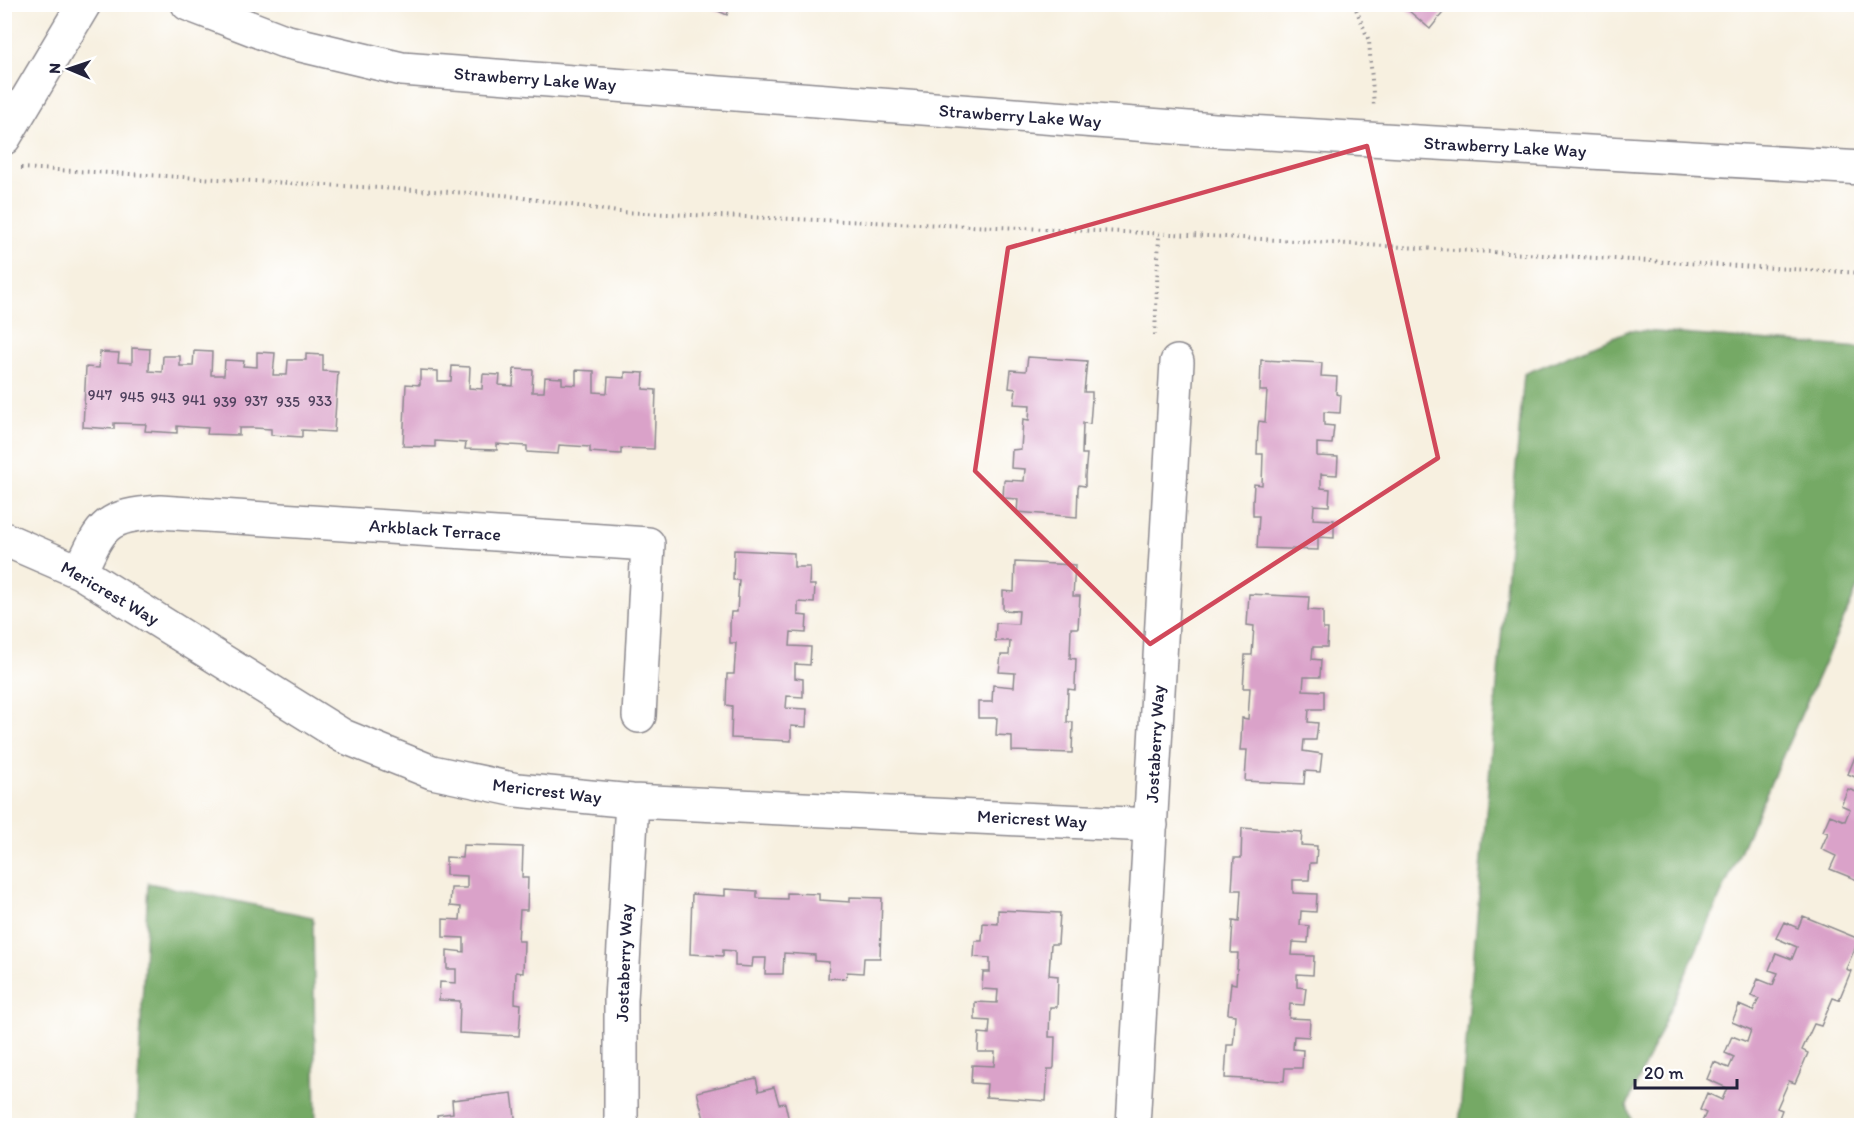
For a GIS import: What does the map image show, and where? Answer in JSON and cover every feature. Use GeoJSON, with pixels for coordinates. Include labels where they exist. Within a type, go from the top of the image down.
{"type":"FeatureCollection","features":[{"type":"Feature","properties":{"kind":"street"},"geometry":{"type":"LineString","coordinates":[[10,153],[84,4]]}},
{"type":"Feature","properties":{"kind":"street","name":"Strawberry Lake Way"},"geometry":{"type":"LineString","coordinates":[[188,4],[284,41],[402,69],[1215,130],[1862,168]]}},
{"type":"Feature","properties":{"kind":"street","name":"Jostaberry Way"},"geometry":{"type":"LineString","coordinates":[[1133,1125],[1177,362]]}},
{"type":"Feature","properties":{"kind":"street","name":"Arkblack Terrace"},"geometry":{"type":"LineString","coordinates":[[80,572],[97,535],[106,525],[136,514],[160,512],[648,544],[639,716]]}},
{"type":"Feature","properties":{"kind":"street","name":"Mericrest Way"},"geometry":{"type":"LineString","coordinates":[[4,539],[80,572],[343,736],[432,772],[517,790],[632,801],[1151,825]]}},
{"type":"Feature","properties":{"kind":"street","name":"Jostaberry Way"},"geometry":{"type":"LineString","coordinates":[[621,1125],[621,1000],[632,801]]}},
{"type":"Feature","properties":{"kind":"path"},"geometry":{"type":"LineString","coordinates":[[1354,4],[1369,41],[1376,140]]}},
{"type":"Feature","properties":{"kind":"path"},"geometry":{"type":"LineString","coordinates":[[10,153],[504,195],[618,212],[1159,234],[1862,273]]}},
{"type":"Feature","properties":{"kind":"path"},"geometry":{"type":"LineString","coordinates":[[1159,234],[1154,361],[1177,362]]}},
{"type":"Feature","properties":{"kind":"highlighted area"},"geometry":{"type":"Polygon","coordinates":[[[1367,146],[1438,458],[1150,644],[975,471],[1008,248],[1367,146]]]}},
{"type":"Feature","properties":{"kind":"green space"},"geometry":{"type":"Polygon","coordinates":[[[1630,330],[1861,348],[1861,580],[1627,1106],[1633,1125],[1459,1125],[1524,374],[1630,330]]]}},
{"type":"Feature","properties":{"kind":"green space"},"geometry":{"type":"Polygon","coordinates":[[[148,883],[313,917],[316,1125],[136,1125],[148,883]]]}},
{"type":"Feature","properties":{"kind":"building"},"geometry":{"type":"Polygon","coordinates":[[[703,4],[731,4],[727,15],[703,4]]]}},
{"type":"Feature","properties":{"kind":"building"},"geometry":{"type":"Polygon","coordinates":[[[1401,4],[1450,4],[1430,29],[1401,4]]]}},
{"type":"Feature","properties":{"kind":"building"},"geometry":{"type":"Polygon","coordinates":[[[132,348],[150,349],[149,371],[162,372],[163,356],[180,356],[180,366],[193,366],[194,351],[212,352],[211,375],[224,375],[225,360],[244,361],[243,366],[257,367],[257,352],[275,353],[273,375],[287,375],[288,360],[306,360],[306,354],[323,355],[323,371],[338,372],[334,432],[302,430],[302,437],[271,435],[271,429],[254,428],[239,428],[239,435],[207,434],[208,428],[177,426],[177,433],[145,431],[146,424],[114,423],[114,429],[83,427],[86,367],[99,368],[100,352],[119,353],[118,362],[132,363],[132,348]]]}},
{"type":"Feature","properties":{"kind":"building"},"geometry":{"type":"Polygon","coordinates":[[[1028,357],[1087,361],[1084,392],[1092,392],[1092,398],[1090,424],[1083,423],[1082,454],[1087,454],[1085,486],[1079,485],[1078,488],[1077,517],[1017,512],[1018,499],[1003,498],[1004,480],[1024,481],[1025,469],[1011,468],[1012,450],[1021,449],[1023,419],[1029,420],[1030,405],[1014,404],[1016,389],[1009,388],[1011,370],[1026,371],[1028,357]]]}},
{"type":"Feature","properties":{"kind":"building"},"geometry":{"type":"Polygon","coordinates":[[[1261,360],[1322,363],[1321,376],[1337,377],[1336,394],[1341,395],[1340,413],[1324,412],[1324,425],[1334,426],[1332,444],[1317,443],[1317,456],[1338,457],[1337,475],[1321,474],[1321,488],[1330,489],[1329,506],[1314,505],[1313,519],[1334,520],[1334,538],[1318,537],[1318,550],[1257,548],[1259,516],[1253,516],[1254,484],[1262,485],[1263,454],[1257,454],[1258,427],[1259,421],[1265,422],[1267,391],[1260,391],[1261,360]]]}},
{"type":"Feature","properties":{"kind":"building"},"geometry":{"type":"Polygon","coordinates":[[[452,366],[470,367],[469,388],[482,389],[483,374],[500,375],[499,385],[513,386],[514,369],[533,370],[532,392],[544,392],[545,377],[562,378],[562,384],[576,385],[576,370],[594,371],[594,392],[607,393],[608,377],[625,378],[625,372],[644,373],[643,389],[656,390],[654,449],[621,448],[621,454],[590,452],[590,447],[559,445],[558,454],[527,452],[527,446],[497,444],[497,450],[465,449],[466,443],[435,441],[435,447],[403,446],[406,384],[420,385],[420,370],[438,371],[438,381],[451,381],[452,366]]]}},
{"type":"Feature","properties":{"kind":"building"},"geometry":{"type":"Polygon","coordinates":[[[734,550],[794,553],[794,567],[810,567],[809,585],[815,585],[814,603],[798,602],[798,615],[807,616],[806,633],[791,632],[790,646],[811,647],[810,665],[795,664],[795,678],[803,679],[803,697],[787,696],[786,708],[807,709],[806,727],[791,726],[791,741],[731,738],[732,706],[726,705],[727,674],[734,674],[736,643],[730,643],[731,612],[737,612],[739,580],[733,580],[734,550]]]}},
{"type":"Feature","properties":{"kind":"building"},"geometry":{"type":"Polygon","coordinates":[[[1015,562],[1075,565],[1073,596],[1080,596],[1078,628],[1071,628],[1070,658],[1076,659],[1075,690],[1068,689],[1067,722],[1073,722],[1072,753],[1012,751],[1012,736],[996,735],[997,718],[978,718],[978,702],[992,702],[993,685],[1014,687],[1015,673],[999,672],[1001,655],[1009,655],[1010,641],[995,641],[996,623],[1018,624],[1019,611],[1003,610],[1003,591],[1014,592],[1015,562]]]}},
{"type":"Feature","properties":{"kind":"building"},"geometry":{"type":"Polygon","coordinates":[[[1249,594],[1309,597],[1308,610],[1323,611],[1323,629],[1328,629],[1327,647],[1313,647],[1312,659],[1321,660],[1320,677],[1304,677],[1303,690],[1324,691],[1324,709],[1309,709],[1308,722],[1318,723],[1316,740],[1304,740],[1303,751],[1322,754],[1320,772],[1305,771],[1304,784],[1245,781],[1247,750],[1240,750],[1242,718],[1248,719],[1250,688],[1243,688],[1245,655],[1252,655],[1254,626],[1247,625],[1249,594]]]}},
{"type":"Feature","properties":{"kind":"building"},"geometry":{"type":"Polygon","coordinates":[[[1855,757],[1862,760],[1862,780],[1848,774],[1855,757]]]}},
{"type":"Feature","properties":{"kind":"building"},"geometry":{"type":"Polygon","coordinates":[[[1848,789],[1862,794],[1862,882],[1830,869],[1836,856],[1821,849],[1828,833],[1823,831],[1830,815],[1845,821],[1850,809],[1841,805],[1848,789]]]}},
{"type":"Feature","properties":{"kind":"building"},"geometry":{"type":"Polygon","coordinates":[[[1242,828],[1302,832],[1301,845],[1317,846],[1316,863],[1310,863],[1309,880],[1293,880],[1293,893],[1317,894],[1316,912],[1301,911],[1300,925],[1309,926],[1308,943],[1293,942],[1292,955],[1314,956],[1313,975],[1297,974],[1297,987],[1306,988],[1304,1005],[1290,1004],[1289,1018],[1310,1019],[1309,1037],[1294,1036],[1293,1049],[1303,1050],[1302,1068],[1285,1068],[1284,1081],[1225,1078],[1227,1045],[1233,1045],[1234,1037],[1235,1015],[1228,1014],[1228,1012],[1231,983],[1236,984],[1238,953],[1231,953],[1233,921],[1239,922],[1241,890],[1232,890],[1234,858],[1241,858],[1242,828]]]}},
{"type":"Feature","properties":{"kind":"building"},"geometry":{"type":"Polygon","coordinates":[[[463,845],[523,847],[522,878],[528,878],[527,910],[520,910],[518,941],[524,941],[523,973],[516,972],[515,1003],[521,1004],[519,1036],[459,1033],[460,1001],[439,1000],[440,982],[456,983],[456,969],[447,969],[447,950],[464,952],[464,938],[443,937],[443,919],[460,920],[461,907],[450,906],[451,888],[467,888],[467,876],[446,875],[446,857],[462,858],[463,845]]]}},
{"type":"Feature","properties":{"kind":"building"},"geometry":{"type":"Polygon","coordinates":[[[725,889],[757,891],[757,898],[787,899],[787,893],[819,894],[819,900],[850,902],[850,897],[882,898],[880,958],[864,958],[863,973],[847,972],[846,979],[828,978],[829,962],[815,961],[815,955],[784,953],[783,974],[765,974],[766,958],[753,958],[752,967],[735,966],[735,951],[723,950],[723,956],[690,954],[692,894],[725,896],[725,889]]]}},
{"type":"Feature","properties":{"kind":"building"},"geometry":{"type":"Polygon","coordinates":[[[998,910],[1060,913],[1058,944],[1051,944],[1049,975],[1058,976],[1057,1007],[1050,1007],[1049,1037],[1055,1037],[1054,1067],[1048,1069],[1046,1101],[986,1097],[987,1084],[971,1083],[972,1065],[994,1066],[995,1052],[978,1052],[979,1033],[989,1034],[990,1021],[975,1020],[975,1002],[997,1003],[998,990],[982,989],[983,972],[990,972],[990,958],[974,957],[975,941],[982,941],[983,923],[998,924],[998,910]]]}},
{"type":"Feature","properties":{"kind":"building"},"geometry":{"type":"Polygon","coordinates":[[[1803,916],[1859,939],[1846,969],[1851,971],[1839,1000],[1833,998],[1821,1026],[1814,1024],[1802,1050],[1808,1053],[1803,1065],[1795,1083],[1789,1081],[1777,1108],[1782,1110],[1776,1126],[1700,1126],[1706,1113],[1700,1110],[1707,1093],[1722,1100],[1727,1088],[1707,1079],[1714,1062],[1729,1068],[1734,1057],[1725,1053],[1732,1036],[1747,1042],[1751,1030],[1732,1022],[1739,1005],[1753,1011],[1759,999],[1751,996],[1758,979],[1773,985],[1778,973],[1769,970],[1776,953],[1792,959],[1797,947],[1776,938],[1784,922],[1798,928],[1803,916]]]}},
{"type":"Feature","properties":{"kind":"building"},"geometry":{"type":"Polygon","coordinates":[[[756,1078],[759,1091],[774,1087],[779,1104],[785,1103],[789,1121],[774,1126],[711,1126],[711,1122],[705,1123],[697,1092],[756,1078]]]}},
{"type":"Feature","properties":{"kind":"building"},"geometry":{"type":"Polygon","coordinates":[[[512,1093],[516,1125],[438,1126],[437,1115],[453,1113],[452,1100],[512,1093]]]}}]}
